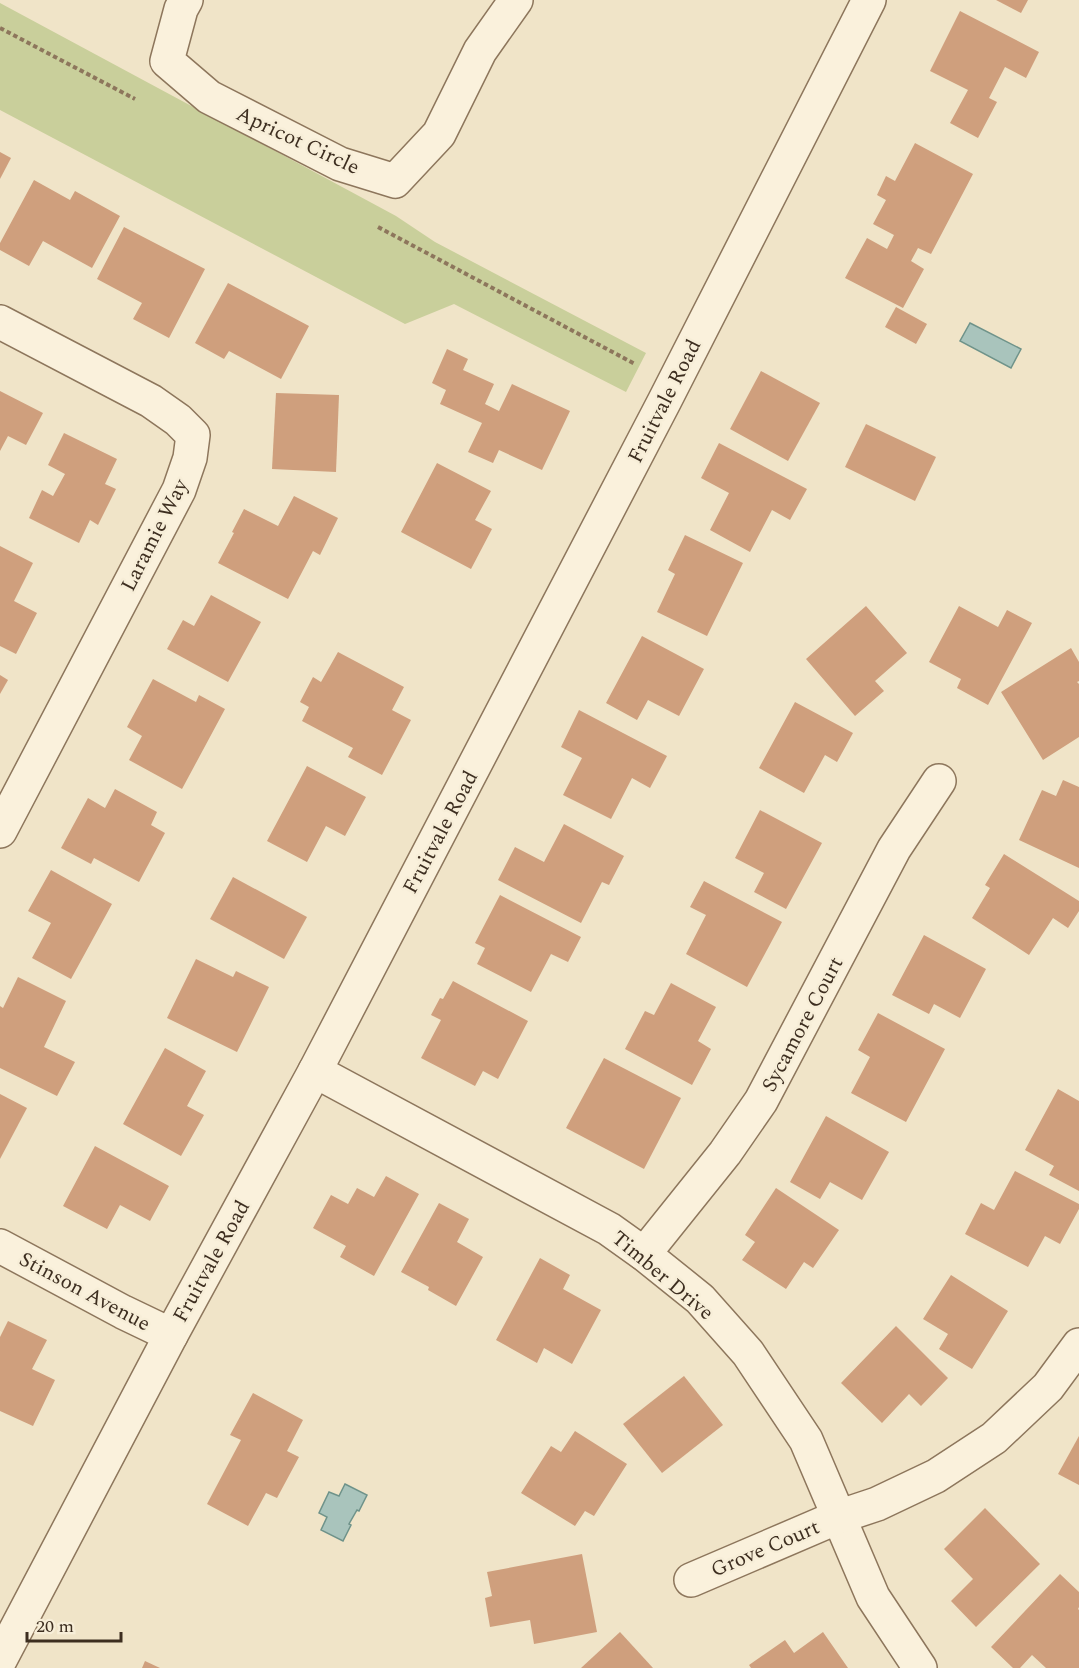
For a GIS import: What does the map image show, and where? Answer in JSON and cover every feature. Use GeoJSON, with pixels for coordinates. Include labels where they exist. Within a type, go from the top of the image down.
{"type":"FeatureCollection","features":[{"type":"Feature","properties":{"kind":"street","name":"Apricot Circle"},"geometry":{"type":"LineString","coordinates":[[186,0],[181,9],[167,61],[209,97],[340,164],[395,181],[439,134],[480,51],[516,0]]}},
{"type":"Feature","properties":{"kind":"street","name":"Fruitvale Road"},"geometry":{"type":"LineString","coordinates":[[0,1660],[171,1335],[315,1071],[664,402],[869,0]]}},
{"type":"Feature","properties":{"kind":"street","name":"Laramie Way"},"geometry":{"type":"LineString","coordinates":[[0,322],[151,401],[178,420],[193,435],[190,458],[179,490],[0,831]]}},
{"type":"Feature","properties":{"kind":"street","name":"Sycamore Court"},"geometry":{"type":"LineString","coordinates":[[644,1254],[725,1153],[761,1101],[894,849],[939,781]]}},
{"type":"Feature","properties":{"kind":"street","name":"Timber Drive"},"geometry":{"type":"LineString","coordinates":[[315,1071],[609,1229],[700,1299],[748,1353],[806,1440],[873,1597],[920,1668]]}},
{"type":"Feature","properties":{"kind":"street","name":"Stinson Avenue"},"geometry":{"type":"LineString","coordinates":[[0,1246],[171,1335]]}},
{"type":"Feature","properties":{"kind":"street","name":"Grove Court"},"geometry":{"type":"LineString","coordinates":[[691,1580],[838,1517],[877,1504],[936,1476],[994,1438],[1048,1387],[1079,1345]]}},
{"type":"Feature","properties":{"kind":"path"},"geometry":{"type":"LineString","coordinates":[[0,28],[135,99]]}},
{"type":"Feature","properties":{"kind":"path"},"geometry":{"type":"LineString","coordinates":[[378,227],[635,364]]}},
{"type":"Feature","properties":{"kind":"green space"},"geometry":{"type":"Polygon","coordinates":[[[0,3],[396,216],[435,242],[646,353],[626,392],[454,304],[405,324],[0,110],[0,3]]]}},
{"type":"Feature","properties":{"kind":"water"},"geometry":{"type":"Polygon","coordinates":[[[970,323],[1021,349],[1011,368],[960,341],[970,323]]]}},
{"type":"Feature","properties":{"kind":"water"},"geometry":{"type":"Polygon","coordinates":[[[345,1484],[367,1495],[349,1524],[351,1525],[343,1541],[321,1530],[327,1517],[319,1513],[329,1492],[339,1496],[345,1484]]]}},
{"type":"Feature","properties":{"kind":"building"},"geometry":{"type":"Polygon","coordinates":[[[996,0],[1028,0],[1021,13],[996,0]]]}},
{"type":"Feature","properties":{"kind":"building"},"geometry":{"type":"Polygon","coordinates":[[[960,11],[1039,52],[1026,78],[1005,67],[989,98],[997,102],[978,138],[950,123],[968,90],[930,71],[960,11]]]}},
{"type":"Feature","properties":{"kind":"building"},"geometry":{"type":"Polygon","coordinates":[[[915,143],[973,174],[931,254],[918,248],[911,261],[924,269],[903,308],[845,278],[867,238],[887,249],[894,235],[873,224],[886,200],[877,195],[886,176],[895,181],[915,143]]]}},
{"type":"Feature","properties":{"kind":"building"},"geometry":{"type":"Polygon","coordinates":[[[0,152],[11,158],[0,179],[0,152]]]}},
{"type":"Feature","properties":{"kind":"building"},"geometry":{"type":"Polygon","coordinates":[[[34,180],[70,200],[75,191],[120,216],[92,268],[43,241],[29,266],[0,250],[0,243],[34,180]]]}},
{"type":"Feature","properties":{"kind":"building"},"geometry":{"type":"Polygon","coordinates":[[[124,227],[205,269],[169,338],[133,319],[142,303],[97,279],[124,227]]]}},
{"type":"Feature","properties":{"kind":"building"},"geometry":{"type":"Polygon","coordinates":[[[228,283],[309,326],[281,379],[229,351],[224,359],[195,343],[228,283]]]}},
{"type":"Feature","properties":{"kind":"building"},"geometry":{"type":"Polygon","coordinates":[[[896,307],[927,324],[916,344],[885,327],[896,307]]]}},
{"type":"Feature","properties":{"kind":"building"},"geometry":{"type":"Polygon","coordinates":[[[447,349],[468,359],[463,370],[494,384],[485,404],[499,411],[512,384],[570,411],[542,470],[499,450],[493,463],[468,452],[482,423],[440,404],[446,390],[432,383],[447,349]]]}},
{"type":"Feature","properties":{"kind":"building"},"geometry":{"type":"Polygon","coordinates":[[[761,371],[820,403],[788,461],[730,429],[761,371]]]}},
{"type":"Feature","properties":{"kind":"building"},"geometry":{"type":"Polygon","coordinates":[[[0,391],[43,413],[26,445],[8,436],[0,451],[0,391]]]}},
{"type":"Feature","properties":{"kind":"building"},"geometry":{"type":"Polygon","coordinates":[[[276,393],[339,395],[336,472],[272,469],[276,393]]]}},
{"type":"Feature","properties":{"kind":"building"},"geometry":{"type":"Polygon","coordinates":[[[866,424],[936,457],[915,501],[845,467],[866,424]]]}},
{"type":"Feature","properties":{"kind":"building"},"geometry":{"type":"Polygon","coordinates":[[[64,433],[117,459],[105,484],[116,489],[98,525],[90,520],[79,543],[29,518],[42,490],[53,496],[65,474],[48,465],[64,433]]]}},
{"type":"Feature","properties":{"kind":"building"},"geometry":{"type":"Polygon","coordinates":[[[719,443],[807,489],[790,520],[772,510],[750,552],[710,530],[729,493],[701,478],[719,443]]]}},
{"type":"Feature","properties":{"kind":"building"},"geometry":{"type":"Polygon","coordinates":[[[437,463],[491,491],[475,520],[492,529],[471,569],[401,532],[437,463]]]}},
{"type":"Feature","properties":{"kind":"building"},"geometry":{"type":"Polygon","coordinates":[[[294,496],[338,518],[320,555],[313,551],[288,599],[218,563],[244,509],[278,526],[294,496]]]}},
{"type":"Feature","properties":{"kind":"building"},"geometry":{"type":"Polygon","coordinates":[[[685,535],[743,563],[707,636],[657,612],[675,574],[668,570],[685,535]]]}},
{"type":"Feature","properties":{"kind":"building"},"geometry":{"type":"Polygon","coordinates":[[[0,546],[33,563],[14,601],[37,613],[16,654],[0,646],[0,546]]]}},
{"type":"Feature","properties":{"kind":"building"},"geometry":{"type":"Polygon","coordinates":[[[211,595],[261,622],[228,682],[167,649],[183,620],[194,626],[211,595]]]}},
{"type":"Feature","properties":{"kind":"building"},"geometry":{"type":"Polygon","coordinates":[[[866,606],[907,653],[875,681],[884,691],[855,716],[806,659],[866,606]]]}},
{"type":"Feature","properties":{"kind":"building"},"geometry":{"type":"Polygon","coordinates":[[[959,606],[998,627],[1007,610],[1032,623],[988,705],[957,688],[961,679],[929,662],[959,606]]]}},
{"type":"Feature","properties":{"kind":"building"},"geometry":{"type":"Polygon","coordinates":[[[642,636],[704,669],[679,716],[648,700],[637,720],[606,703],[642,636]]]}},
{"type":"Feature","properties":{"kind":"building"},"geometry":{"type":"Polygon","coordinates":[[[1071,648],[1079,662],[1079,681],[1077,682],[1079,684],[1079,737],[1043,760],[1001,692],[1071,648]]]}},
{"type":"Feature","properties":{"kind":"building"},"geometry":{"type":"Polygon","coordinates":[[[338,652],[404,687],[392,710],[411,720],[382,775],[348,757],[353,748],[302,721],[309,707],[300,702],[313,677],[321,682],[338,652]]]}},
{"type":"Feature","properties":{"kind":"building"},"geometry":{"type":"Polygon","coordinates":[[[0,675],[8,680],[0,694],[0,675]]]}},
{"type":"Feature","properties":{"kind":"building"},"geometry":{"type":"Polygon","coordinates":[[[153,679],[196,702],[199,695],[225,709],[182,789],[129,760],[142,736],[127,727],[153,679]]]}},
{"type":"Feature","properties":{"kind":"building"},"geometry":{"type":"Polygon","coordinates":[[[795,702],[853,733],[837,762],[825,755],[804,793],[759,768],[795,702]]]}},
{"type":"Feature","properties":{"kind":"building"},"geometry":{"type":"Polygon","coordinates":[[[579,710],[667,756],[650,788],[632,778],[611,819],[563,795],[582,758],[561,747],[579,710]]]}},
{"type":"Feature","properties":{"kind":"building"},"geometry":{"type":"Polygon","coordinates":[[[307,766],[366,797],[345,836],[326,826],[307,862],[267,841],[307,766]]]}},
{"type":"Feature","properties":{"kind":"building"},"geometry":{"type":"Polygon","coordinates":[[[1063,780],[1079,787],[1079,868],[1019,840],[1042,790],[1056,796],[1063,780]]]}},
{"type":"Feature","properties":{"kind":"building"},"geometry":{"type":"Polygon","coordinates":[[[115,789],[157,812],[151,825],[165,833],[139,882],[94,858],[91,864],[61,848],[88,798],[105,808],[115,789]]]}},
{"type":"Feature","properties":{"kind":"building"},"geometry":{"type":"Polygon","coordinates":[[[760,810],[822,843],[786,909],[754,892],[764,873],[735,858],[760,810]]]}},
{"type":"Feature","properties":{"kind":"building"},"geometry":{"type":"Polygon","coordinates":[[[564,824],[624,856],[609,885],[602,882],[581,923],[498,880],[515,847],[544,862],[564,824]]]}},
{"type":"Feature","properties":{"kind":"building"},"geometry":{"type":"Polygon","coordinates":[[[1004,854],[1079,901],[1079,911],[1068,928],[1053,918],[1029,955],[972,918],[990,888],[985,885],[1004,854]]]}},
{"type":"Feature","properties":{"kind":"building"},"geometry":{"type":"Polygon","coordinates":[[[51,870],[112,904],[71,979],[32,958],[51,923],[28,911],[51,870]]]}},
{"type":"Feature","properties":{"kind":"building"},"geometry":{"type":"Polygon","coordinates":[[[233,877],[307,917],[284,959],[210,919],[233,877]]]}},
{"type":"Feature","properties":{"kind":"building"},"geometry":{"type":"Polygon","coordinates":[[[704,881],[782,922],[747,987],[686,954],[706,915],[690,907],[704,881]]]}},
{"type":"Feature","properties":{"kind":"building"},"geometry":{"type":"Polygon","coordinates":[[[500,895],[581,937],[568,962],[551,954],[531,992],[477,964],[485,948],[475,943],[500,895]]]}},
{"type":"Feature","properties":{"kind":"building"},"geometry":{"type":"Polygon","coordinates":[[[924,935],[986,969],[960,1018],[934,1004],[929,1014],[892,995],[924,935]]]}},
{"type":"Feature","properties":{"kind":"building"},"geometry":{"type":"Polygon","coordinates":[[[196,959],[233,977],[236,971],[269,987],[237,1052],[167,1018],[196,959]]]}},
{"type":"Feature","properties":{"kind":"building"},"geometry":{"type":"Polygon","coordinates":[[[18,977],[66,1001],[44,1047],[75,1062],[57,1096],[0,1068],[0,1006],[3,1008],[18,977]]]}},
{"type":"Feature","properties":{"kind":"building"},"geometry":{"type":"Polygon","coordinates":[[[453,981],[528,1021],[498,1079],[483,1071],[475,1086],[421,1058],[441,1020],[431,1015],[453,981]]]}},
{"type":"Feature","properties":{"kind":"building"},"geometry":{"type":"Polygon","coordinates":[[[671,983],[716,1007],[698,1041],[711,1049],[692,1085],[625,1049],[645,1011],[654,1015],[671,983]]]}},
{"type":"Feature","properties":{"kind":"building"},"geometry":{"type":"Polygon","coordinates":[[[878,1013],[945,1049],[906,1122],[851,1093],[870,1057],[858,1050],[878,1013]]]}},
{"type":"Feature","properties":{"kind":"building"},"geometry":{"type":"Polygon","coordinates":[[[165,1048],[206,1071],[187,1106],[204,1115],[181,1156],[123,1124],[165,1048]]]}},
{"type":"Feature","properties":{"kind":"building"},"geometry":{"type":"Polygon","coordinates":[[[604,1058],[681,1098],[644,1169],[566,1128],[604,1058]]]}},
{"type":"Feature","properties":{"kind":"building"},"geometry":{"type":"Polygon","coordinates":[[[1058,1089],[1079,1101],[1079,1191],[1049,1175],[1054,1166],[1025,1150],[1058,1089]]]}},
{"type":"Feature","properties":{"kind":"building"},"geometry":{"type":"Polygon","coordinates":[[[0,1094],[27,1108],[0,1159],[0,1094]]]}},
{"type":"Feature","properties":{"kind":"building"},"geometry":{"type":"Polygon","coordinates":[[[826,1116],[889,1152],[862,1200],[830,1182],[820,1199],[790,1182],[826,1116]]]}},
{"type":"Feature","properties":{"kind":"building"},"geometry":{"type":"Polygon","coordinates":[[[95,1146],[169,1186],[150,1221],[120,1205],[107,1229],[63,1206],[95,1146]]]}},
{"type":"Feature","properties":{"kind":"building"},"geometry":{"type":"Polygon","coordinates":[[[1015,1171],[1079,1204],[1079,1209],[1060,1244],[1045,1236],[1028,1267],[965,1234],[981,1203],[994,1210],[1015,1171]]]}},
{"type":"Feature","properties":{"kind":"building"},"geometry":{"type":"Polygon","coordinates":[[[386,1176],[419,1194],[374,1276],[340,1257],[346,1246],[313,1228],[331,1195],[348,1204],[357,1188],[374,1197],[386,1176]]]}},
{"type":"Feature","properties":{"kind":"building"},"geometry":{"type":"Polygon","coordinates":[[[776,1188],[839,1230],[813,1268],[804,1262],[786,1289],[742,1260],[755,1242],[745,1235],[776,1188]]]}},
{"type":"Feature","properties":{"kind":"building"},"geometry":{"type":"Polygon","coordinates":[[[439,1203],[469,1219],[457,1242],[483,1257],[456,1306],[428,1290],[429,1287],[401,1272],[439,1203]]]}},
{"type":"Feature","properties":{"kind":"building"},"geometry":{"type":"Polygon","coordinates":[[[540,1258],[570,1275],[563,1289],[601,1310],[572,1364],[544,1348],[537,1363],[496,1340],[540,1258]]]}},
{"type":"Feature","properties":{"kind":"building"},"geometry":{"type":"Polygon","coordinates":[[[951,1275],[1008,1311],[972,1369],[939,1349],[948,1334],[923,1319],[951,1275]]]}},
{"type":"Feature","properties":{"kind":"building"},"geometry":{"type":"Polygon","coordinates":[[[8,1321],[47,1340],[32,1369],[55,1380],[33,1426],[0,1411],[0,1337],[8,1321]]]}},
{"type":"Feature","properties":{"kind":"building"},"geometry":{"type":"Polygon","coordinates":[[[896,1326],[948,1378],[921,1406],[909,1394],[882,1423],[841,1383],[896,1326]]]}},
{"type":"Feature","properties":{"kind":"building"},"geometry":{"type":"Polygon","coordinates":[[[684,1376],[723,1425],[662,1473],[623,1424],[684,1376]]]}},
{"type":"Feature","properties":{"kind":"building"},"geometry":{"type":"Polygon","coordinates":[[[253,1393],[303,1420],[287,1451],[299,1457],[277,1498],[266,1493],[248,1526],[207,1504],[241,1440],[230,1435],[253,1393]]]}},
{"type":"Feature","properties":{"kind":"building"},"geometry":{"type":"Polygon","coordinates":[[[575,1431],[627,1464],[594,1516],[585,1511],[575,1526],[521,1493],[551,1446],[561,1452],[575,1431]]]}},
{"type":"Feature","properties":{"kind":"building"},"geometry":{"type":"Polygon","coordinates":[[[1079,1436],[1079,1485],[1058,1474],[1079,1436]]]}},
{"type":"Feature","properties":{"kind":"building"},"geometry":{"type":"Polygon","coordinates":[[[985,1508],[1040,1564],[976,1627],[951,1601],[973,1579],[944,1549],[985,1508]]]}},
{"type":"Feature","properties":{"kind":"building"},"geometry":{"type":"Polygon","coordinates":[[[582,1554],[597,1632],[534,1644],[530,1620],[490,1627],[485,1598],[492,1596],[487,1572],[582,1554]]]}},
{"type":"Feature","properties":{"kind":"building"},"geometry":{"type":"Polygon","coordinates":[[[1060,1574],[1079,1592],[1079,1668],[1046,1668],[1032,1655],[1020,1668],[1013,1668],[991,1647],[1060,1574]]]}},
{"type":"Feature","properties":{"kind":"building"},"geometry":{"type":"Polygon","coordinates":[[[620,1632],[653,1668],[581,1668],[620,1632]]]}},
{"type":"Feature","properties":{"kind":"building"},"geometry":{"type":"Polygon","coordinates":[[[823,1632],[848,1668],[751,1668],[749,1665],[785,1640],[794,1653],[823,1632]]]}},
{"type":"Feature","properties":{"kind":"building"},"geometry":{"type":"Polygon","coordinates":[[[145,1661],[160,1668],[142,1668],[145,1661]]]}}]}
